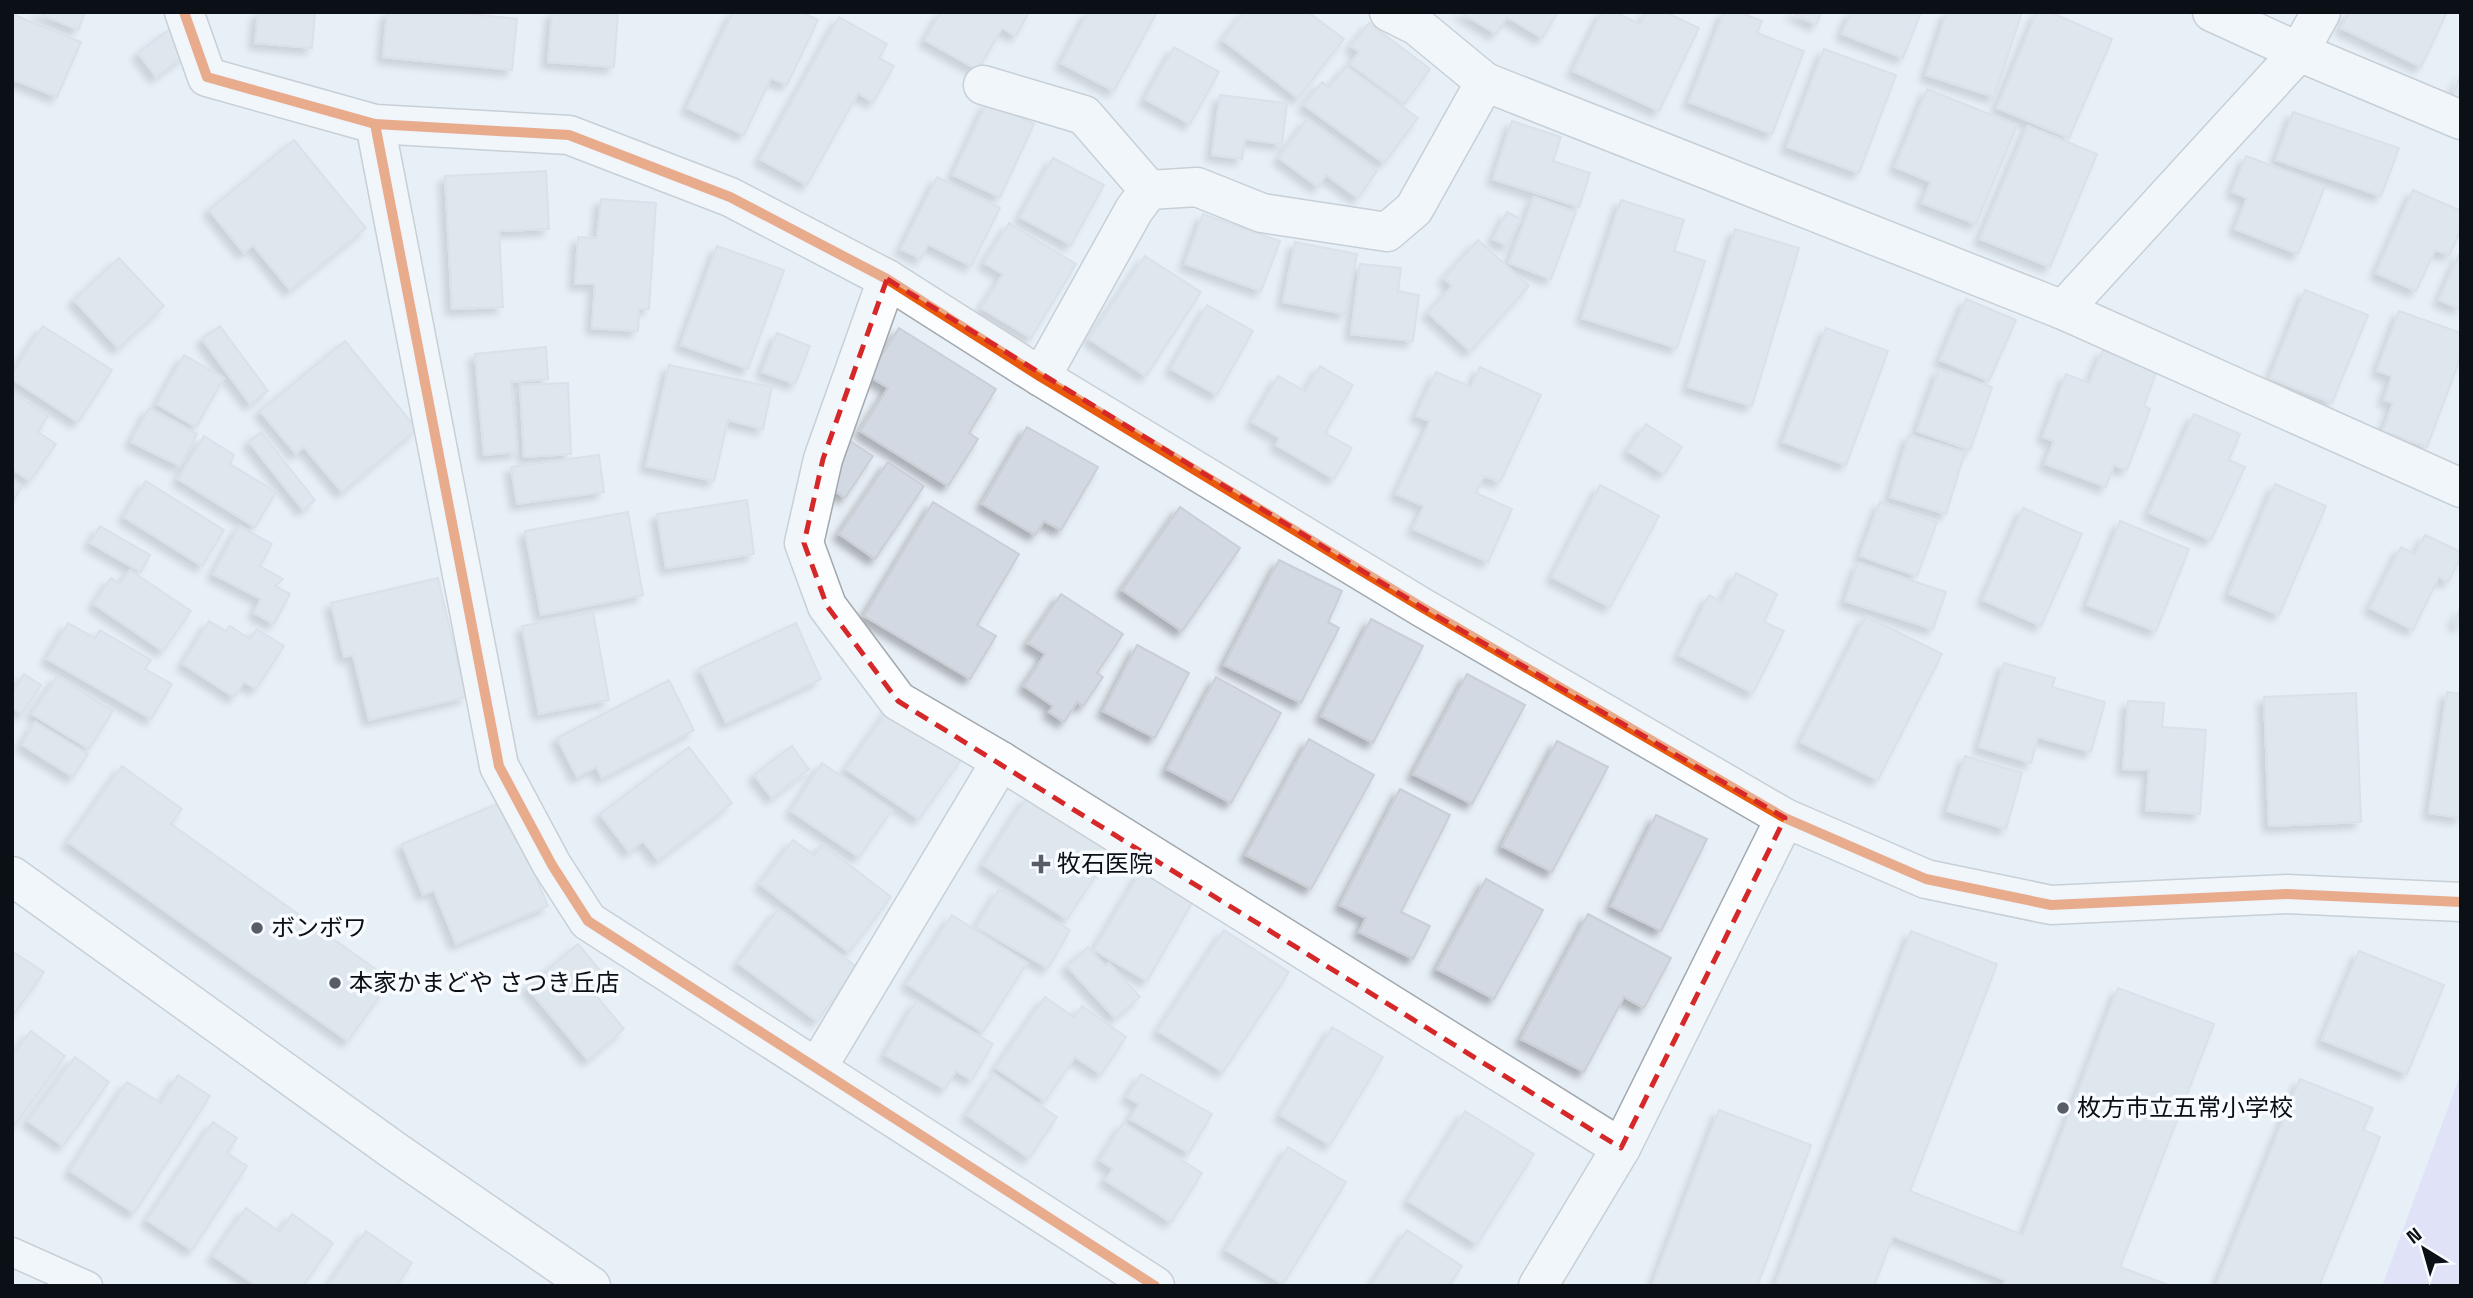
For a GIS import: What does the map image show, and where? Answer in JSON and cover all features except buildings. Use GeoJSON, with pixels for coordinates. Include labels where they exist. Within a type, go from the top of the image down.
{"type":"FeatureCollection","features":[{"type":"Feature","properties":{"kind":"street"},"geometry":{"type":"LineString","coordinates":[[184,12],[207,77],[375,124],[569,135],[730,197],[887,279],[1041,377],[1423,608],[1785,818],[1926,879],[2051,905],[2287,894],[2461,902]]}},
{"type":"Feature","properties":{"kind":"street"},"geometry":{"type":"LineString","coordinates":[[1389,12],[1417,26],[1485,82],[2063,310],[2461,488]]}},
{"type":"Feature","properties":{"kind":"street"},"geometry":{"type":"LineString","coordinates":[[2212,12],[2461,120]]}},
{"type":"Feature","properties":{"kind":"street"},"geometry":{"type":"LineString","coordinates":[[2063,310],[2299,52],[2321,12]]}},
{"type":"Feature","properties":{"kind":"street"},"geometry":{"type":"LineString","coordinates":[[1041,377],[1134,210],[1149,190],[1197,187],[1262,213],[1387,232],[1414,209],[1485,82]]}},
{"type":"Feature","properties":{"kind":"street"},"geometry":{"type":"LineString","coordinates":[[984,85],[1084,115],[1149,190]]}},
{"type":"Feature","properties":{"kind":"street"},"geometry":{"type":"LineString","coordinates":[[375,124],[499,766],[552,865],[588,921],[1156,1286]]}},
{"type":"Feature","properties":{"kind":"street"},"geometry":{"type":"LineString","coordinates":[[887,279],[823,459],[804,543],[827,606],[898,701],[1001,761],[1621,1148]]}},
{"type":"Feature","properties":{"kind":"street"},"geometry":{"type":"LineString","coordinates":[[817,1068],[1001,761]]}},
{"type":"Feature","properties":{"kind":"street"},"geometry":{"type":"LineString","coordinates":[[1538,1286],[1621,1148],[1785,818]]}},
{"type":"Feature","properties":{"kind":"street"},"geometry":{"type":"LineString","coordinates":[[12,876],[396,1152],[591,1286]]}},
{"type":"Feature","properties":{"kind":"lane"},"geometry":{"type":"LineString","coordinates":[[12,1252],[88,1286]]}},
{"type":"Feature","properties":{"kind":"highlighted area"},"geometry":{"type":"Polygon","coordinates":[[[887,279],[1423,608],[1785,818],[1621,1148],[898,701],[827,606],[804,543],[823,459],[887,279]]]}},
{"type":"Feature","properties":{"kind":"shaded area"},"geometry":{"type":"Polygon","coordinates":[[[2461,1073],[2461,1286],[2382,1286],[2461,1073]]]}},
{"type":"Feature","properties":{"kind":"cycle path"},"geometry":{"type":"LineString","coordinates":[[184,12],[207,77],[375,124],[569,135],[730,197],[887,279],[1041,377],[1423,608],[1785,818],[1926,879],[2051,905],[2287,894],[2461,902]]}},
{"type":"Feature","properties":{"kind":"cycle path"},"geometry":{"type":"LineString","coordinates":[[375,124],[499,766],[552,865],[588,921],[1155,1286]]}},
{"type":"Feature","properties":{"kind":"place","name":"牧石医院"},"geometry":{"type":"Point","coordinates":[1041,864]}},
{"type":"Feature","properties":{"kind":"place","name":"ボンボワ"},"geometry":{"type":"Point","coordinates":[257,928]}},
{"type":"Feature","properties":{"kind":"place","name":"本家かまどや さつき丘店"},"geometry":{"type":"Point","coordinates":[335,983]}},
{"type":"Feature","properties":{"kind":"place","name":"枚方市立五常小学校"},"geometry":{"type":"Point","coordinates":[2063,1108]}}]}
